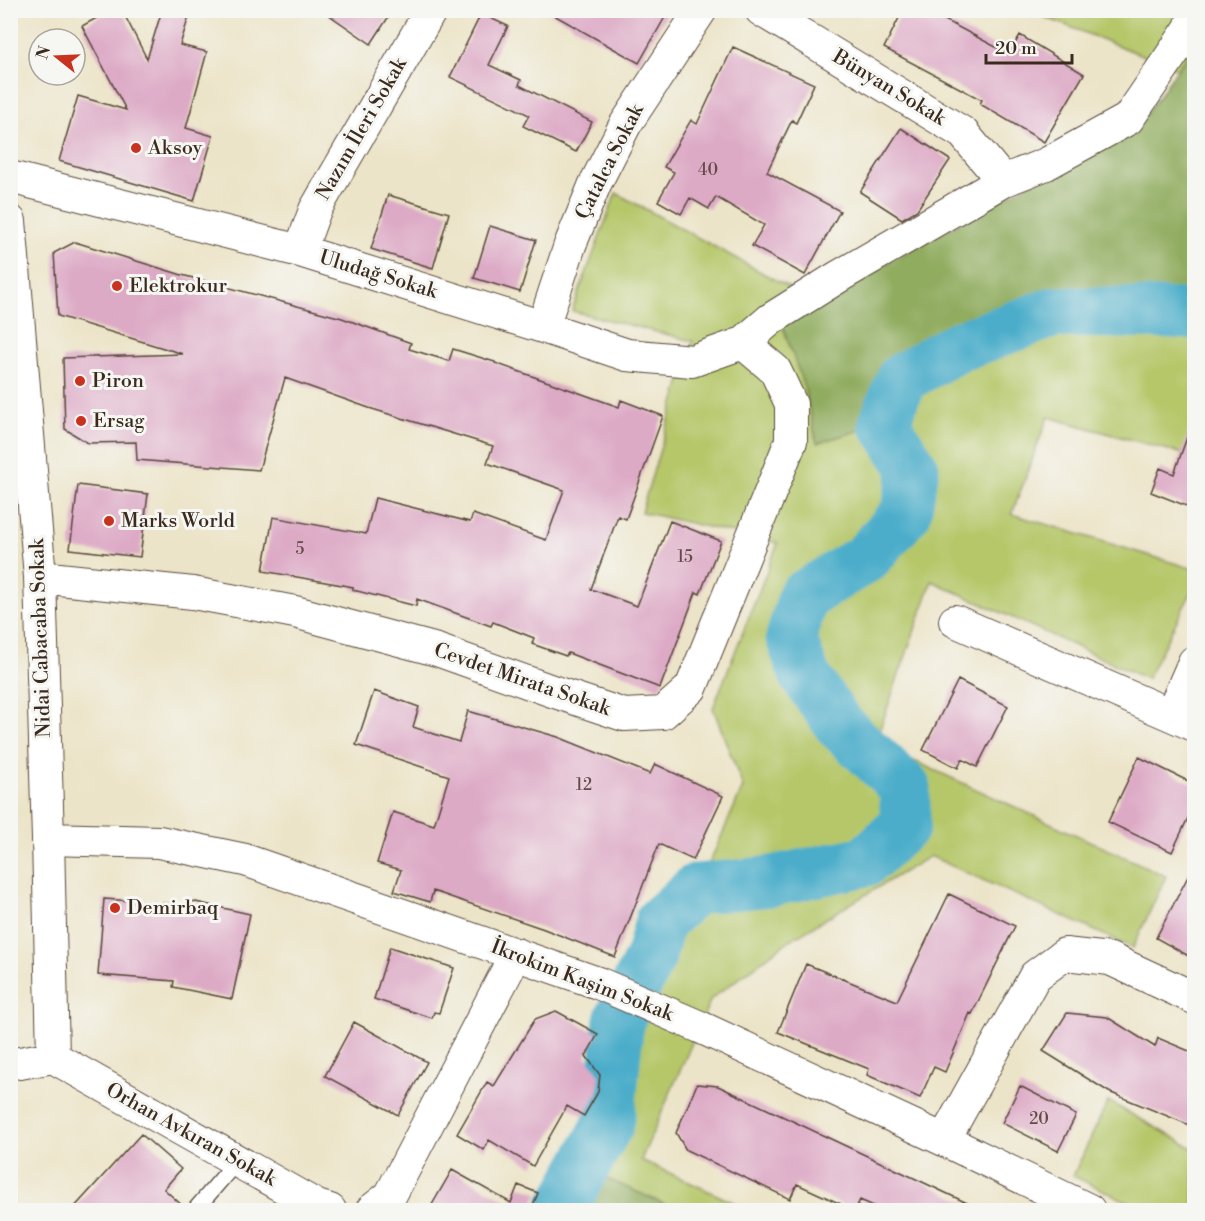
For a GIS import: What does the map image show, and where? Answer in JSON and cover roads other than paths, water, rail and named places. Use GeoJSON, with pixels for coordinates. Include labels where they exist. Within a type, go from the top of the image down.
{"type":"FeatureCollection","features":[{"type":"Feature","properties":{"kind":"street","name":"Nazım İleri Sokak"},"geometry":{"type":"LineString","coordinates":[[300,250],[315,210],[431,10]]}},
{"type":"Feature","properties":{"kind":"street","name":"Çatalca Sokak"},"geometry":{"type":"LineString","coordinates":[[543,327],[570,245],[595,184],[625,124],[701,10]]}},
{"type":"Feature","properties":{"kind":"street","name":"Bünyan Sokak"},"geometry":{"type":"LineString","coordinates":[[761,10],[963,133],[1003,181]]}},
{"type":"Feature","properties":{"kind":"street"},"geometry":{"type":"LineString","coordinates":[[743,343],[771,319],[838,277],[1003,181],[1046,164],[1128,119],[1190,28],[1194,15]]}},
{"type":"Feature","properties":{"kind":"street","name":"Uludağ Sokak"},"geometry":{"type":"LineString","coordinates":[[10,177],[300,250],[627,355],[692,361],[743,343]]}},
{"type":"Feature","properties":{"kind":"street","name":"Nidai Cabacaba Sokak"},"geometry":{"type":"LineString","coordinates":[[10,220],[40,577],[53,1058]]}},
{"type":"Feature","properties":{"kind":"street","name":"Cevdet Mirata Sokak"},"geometry":{"type":"LineString","coordinates":[[40,577],[193,593],[295,612],[437,650],[552,692],[624,715],[663,713],[691,688],[791,441],[791,404],[775,370],[743,343]]}},
{"type":"Feature","properties":{"kind":"street"},"geometry":{"type":"LineString","coordinates":[[955,621],[1183,720],[1194,662]]}},
{"type":"Feature","properties":{"kind":"street","name":"İkrokim Kaşim Sokak"},"geometry":{"type":"LineString","coordinates":[[48,839],[159,842],[245,860],[598,983],[944,1140],[1089,1210]]}},
{"type":"Feature","properties":{"kind":"street"},"geometry":{"type":"LineString","coordinates":[[372,1210],[390,1196],[516,954]]}},
{"type":"Feature","properties":{"kind":"street"},"geometry":{"type":"LineString","coordinates":[[944,1140],[1035,976],[1065,954],[1110,959],[1194,998]]}},
{"type":"Feature","properties":{"kind":"street"},"geometry":{"type":"LineString","coordinates":[[20,1063],[53,1058]]}},
{"type":"Feature","properties":{"kind":"street","name":"Orhan Avkıran Sokak"},"geometry":{"type":"LineString","coordinates":[[53,1058],[317,1206],[330,1210]]}},
{"type":"Feature","properties":{"kind":"lane"},"geometry":{"type":"LineString","coordinates":[[195,1210],[237,1161]]}},
{"type":"Feature","properties":{"kind":"waterway"},"geometry":{"type":"LineString","coordinates":[[561,1210],[609,1123],[619,1020],[651,956],[660,921],[696,889],[772,881],[866,861],[905,825],[905,787],[840,726],[805,676],[791,638],[803,596],[866,558],[906,513],[914,469],[884,423],[902,378],[957,347],[1054,312],[1194,314]]}},
{"type":"Feature","properties":{"kind":"place","name":"Aksoy"},"geometry":{"type":"Point","coordinates":[136,148]}},
{"type":"Feature","properties":{"kind":"place","name":"Elektrokur"},"geometry":{"type":"Point","coordinates":[117,286]}},
{"type":"Feature","properties":{"kind":"place","name":"Piron"},"geometry":{"type":"Point","coordinates":[80,381]}},
{"type":"Feature","properties":{"kind":"place","name":"Ersag"},"geometry":{"type":"Point","coordinates":[81,421]}},
{"type":"Feature","properties":{"kind":"place","name":"Marks World"},"geometry":{"type":"Point","coordinates":[109,521]}},
{"type":"Feature","properties":{"kind":"place","name":"Demirbaq"},"geometry":{"type":"Point","coordinates":[115,908]}}]}
